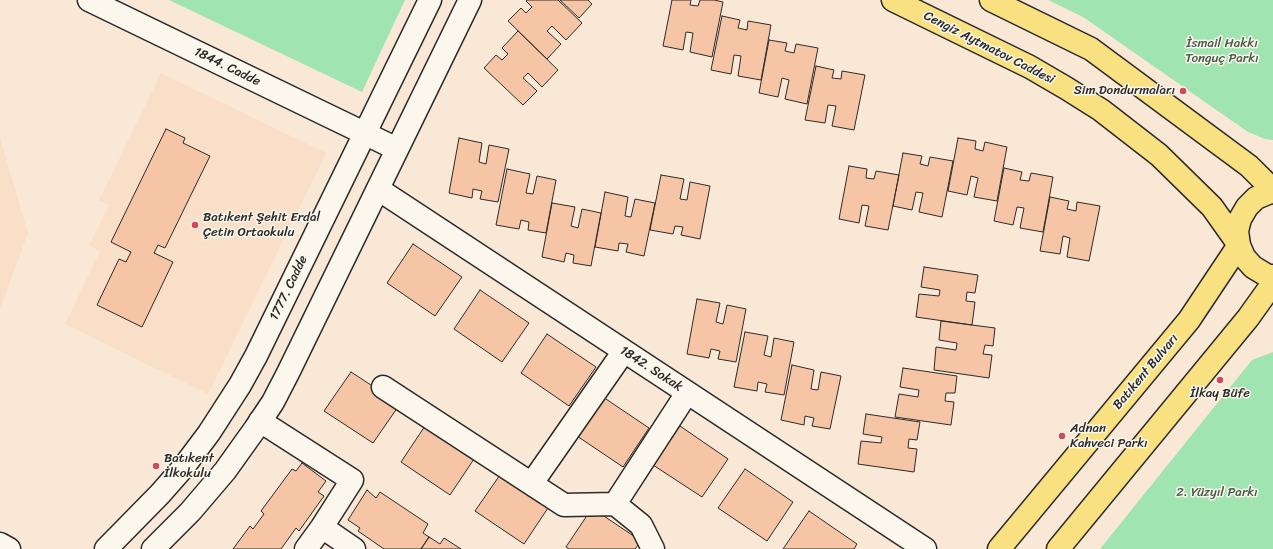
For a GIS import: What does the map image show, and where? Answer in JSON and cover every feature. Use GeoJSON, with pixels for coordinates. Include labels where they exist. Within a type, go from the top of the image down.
{"type":"FeatureCollection","features":[{"type":"Feature","properties":{"kind":"main road","name":"Cengiz Aytmatov Caddesi"},"geometry":{"type":"LineString","coordinates":[[893,0],[1030,67],[1101,110],[1159,155],[1212,206],[1239,245],[1244,257],[1253,267],[1268,276],[1273,276]]}},
{"type":"Feature","properties":{"kind":"main road"},"geometry":{"type":"LineString","coordinates":[[991,0],[1091,50],[1249,166],[1273,191],[1256,198],[1246,207],[1240,218],[1237,231],[1239,245]]}},
{"type":"Feature","properties":{"kind":"main road","name":"Batıkent Bulvarı"},"geometry":{"type":"LineString","coordinates":[[999,549],[1189,320],[1239,245]]}},
{"type":"Feature","properties":{"kind":"main road"},"geometry":{"type":"LineString","coordinates":[[1058,549],[1248,318],[1273,283]]}},
{"type":"Feature","properties":{"kind":"street","name":"1844. Cadde"},"geometry":{"type":"LineString","coordinates":[[89,0],[397,149]]}},
{"type":"Feature","properties":{"kind":"street","name":"1777. Cadde"},"geometry":{"type":"LineString","coordinates":[[106,549],[160,494],[182,469],[199,447],[229,402],[256,356],[430,0]]}},
{"type":"Feature","properties":{"kind":"street"},"geometry":{"type":"LineString","coordinates":[[153,549],[209,491],[260,421],[288,373],[470,0]]}},
{"type":"Feature","properties":{"kind":"street","name":"1842. Sokak"},"geometry":{"type":"LineString","coordinates":[[378,189],[925,549]]}},
{"type":"Feature","properties":{"kind":"street"},"geometry":{"type":"LineString","coordinates":[[532,484],[624,351]]}},
{"type":"Feature","properties":{"kind":"street"},"geometry":{"type":"LineString","coordinates":[[383,387],[564,505],[615,504],[641,525],[653,549]]}},
{"type":"Feature","properties":{"kind":"street"},"geometry":{"type":"LineString","coordinates":[[615,504],[688,393]]}},
{"type":"Feature","properties":{"kind":"street"},"geometry":{"type":"LineString","coordinates":[[260,421],[352,480],[306,549]]}},
{"type":"Feature","properties":{"kind":"street"},"geometry":{"type":"LineString","coordinates":[[322,527],[354,549]]}},
{"type":"Feature","properties":{"kind":"street"},"geometry":{"type":"LineString","coordinates":[[0,544],[9,549]]}},
{"type":"Feature","properties":{"kind":"shaded area","name":"Batıkent Şehit Erdal Çetin Ortaokulu"},"geometry":{"type":"Polygon","coordinates":[[[161,73],[326,153],[208,394],[65,324],[100,251],[89,246],[109,205],[99,200],[161,73]]]}},
{"type":"Feature","properties":{"kind":"shaded area"},"geometry":{"type":"Polygon","coordinates":[[[0,138],[28,233],[0,309],[0,138]]]}},
{"type":"Feature","properties":{"kind":"green space"},"geometry":{"type":"Polygon","coordinates":[[[169,0],[405,0],[362,92],[169,0]]]}},
{"type":"Feature","properties":{"kind":"green space","name":"İsmail Hakkı Tonguç Parkı"},"geometry":{"type":"Polygon","coordinates":[[[1048,0],[1273,0],[1273,140],[1265,139],[1248,132],[1083,17],[1048,0]]]}},
{"type":"Feature","properties":{"kind":"green space","name":"2. Yüzyıl Parkı"},"geometry":{"type":"Polygon","coordinates":[[[1273,352],[1273,549],[1100,549],[1252,360],[1273,352]]]}},
{"type":"Feature","properties":{"kind":"building"},"geometry":{"type":"Polygon","coordinates":[[[558,0],[582,23],[566,40],[552,26],[547,31],[561,44],[547,59],[508,21],[521,8],[526,13],[532,7],[526,1],[558,0]]]}},
{"type":"Feature","properties":{"kind":"building"},"geometry":{"type":"Polygon","coordinates":[[[560,0],[588,0],[592,4],[579,18],[560,0]]]}},
{"type":"Feature","properties":{"kind":"building"},"geometry":{"type":"Polygon","coordinates":[[[672,0],[691,0],[690,5],[698,6],[700,0],[714,0],[723,2],[712,57],[690,52],[693,33],[686,32],[683,50],[663,46],[672,0]]]}},
{"type":"Feature","properties":{"kind":"building"},"geometry":{"type":"Polygon","coordinates":[[[722,16],[740,20],[738,28],[747,30],[748,21],[771,25],[761,80],[738,76],[741,56],[734,55],[731,74],[711,70],[722,16]]]}},
{"type":"Feature","properties":{"kind":"building"},"geometry":{"type":"Polygon","coordinates":[[[518,31],[558,70],[542,87],[528,73],[523,78],[537,91],[523,105],[484,68],[496,55],[502,60],[508,54],[502,48],[518,31]]]}},
{"type":"Feature","properties":{"kind":"building"},"geometry":{"type":"Polygon","coordinates":[[[769,40],[787,43],[785,51],[794,53],[796,44],[818,48],[807,104],[785,99],[789,80],[782,78],[778,97],[759,93],[769,40]]]}},
{"type":"Feature","properties":{"kind":"building"},"geometry":{"type":"Polygon","coordinates":[[[816,66],[834,70],[832,78],[841,79],[842,71],[865,75],[854,130],[832,126],[836,106],[828,105],[825,123],[805,120],[816,66]]]}},
{"type":"Feature","properties":{"kind":"building"},"geometry":{"type":"Polygon","coordinates":[[[166,129],[185,138],[183,143],[210,156],[165,248],[158,245],[154,253],[173,262],[142,327],[97,305],[119,259],[126,262],[131,252],[111,242],[166,129]]]}},
{"type":"Feature","properties":{"kind":"building"},"geometry":{"type":"Polygon","coordinates":[[[459,138],[482,143],[479,162],[486,164],[489,145],[509,149],[498,202],[480,199],[482,191],[473,189],[472,198],[449,193],[459,138]]]}},
{"type":"Feature","properties":{"kind":"building"},"geometry":{"type":"Polygon","coordinates":[[[958,138],[976,141],[975,149],[983,151],[985,142],[1007,147],[997,201],[974,197],[978,178],[971,176],[967,195],[948,191],[958,138]]]}},
{"type":"Feature","properties":{"kind":"building"},"geometry":{"type":"Polygon","coordinates":[[[903,153],[922,156],[920,164],[928,166],[930,157],[953,161],[942,217],[919,212],[923,193],[916,192],[912,210],[893,206],[903,153]]]}},
{"type":"Feature","properties":{"kind":"building"},"geometry":{"type":"Polygon","coordinates":[[[849,166],[867,169],[866,178],[874,179],[876,171],[899,175],[888,230],[865,226],[869,206],[862,205],[859,223],[839,219],[849,166]]]}},
{"type":"Feature","properties":{"kind":"building"},"geometry":{"type":"Polygon","coordinates":[[[1004,168],[1022,172],[1020,180],[1029,181],[1031,173],[1053,177],[1043,232],[1020,228],[1024,208],[1017,207],[1013,225],[994,221],[1004,168]]]}},
{"type":"Feature","properties":{"kind":"building"},"geometry":{"type":"Polygon","coordinates":[[[507,169],[530,174],[526,193],[533,194],[537,176],[556,180],[546,233],[528,230],[529,222],[521,220],[519,229],[496,225],[507,169]]]}},
{"type":"Feature","properties":{"kind":"building"},"geometry":{"type":"Polygon","coordinates":[[[661,175],[684,179],[680,199],[687,200],[690,182],[710,186],[700,239],[681,235],[683,227],[675,226],[673,234],[650,230],[661,175]]]}},
{"type":"Feature","properties":{"kind":"building"},"geometry":{"type":"Polygon","coordinates":[[[605,192],[628,197],[625,216],[631,217],[635,199],[655,203],[644,256],[626,252],[628,244],[619,243],[618,251],[595,247],[605,192]]]}},
{"type":"Feature","properties":{"kind":"building"},"geometry":{"type":"Polygon","coordinates":[[[1050,197],[1069,201],[1067,209],[1076,211],[1077,202],[1100,206],[1089,261],[1067,257],[1070,238],[1063,236],[1060,254],[1040,251],[1050,197]]]}},
{"type":"Feature","properties":{"kind":"building"},"geometry":{"type":"Polygon","coordinates":[[[552,203],[575,207],[571,226],[578,228],[582,209],[601,213],[591,266],[573,263],[574,255],[566,253],[564,262],[542,257],[552,203]]]}},
{"type":"Feature","properties":{"kind":"building"},"geometry":{"type":"Polygon","coordinates":[[[413,244],[462,277],[435,316],[387,283],[413,244]]]}},
{"type":"Feature","properties":{"kind":"building"},"geometry":{"type":"Polygon","coordinates":[[[924,267],[978,275],[975,293],[967,292],[966,301],[975,302],[972,325],[916,317],[919,294],[939,296],[940,290],[921,287],[924,267]]]}},
{"type":"Feature","properties":{"kind":"building"},"geometry":{"type":"Polygon","coordinates":[[[480,290],[529,323],[502,362],[454,329],[480,290]]]}},
{"type":"Feature","properties":{"kind":"building"},"geometry":{"type":"Polygon","coordinates":[[[697,299],[720,303],[716,322],[723,324],[727,305],[746,309],[736,362],[718,359],[720,351],[711,349],[709,358],[687,354],[697,299]]]}},
{"type":"Feature","properties":{"kind":"building"},"geometry":{"type":"Polygon","coordinates":[[[941,321],[995,328],[993,346],[985,345],[983,354],[992,355],[989,378],[934,370],[936,347],[956,350],[957,343],[939,340],[941,321]]]}},
{"type":"Feature","properties":{"kind":"building"},"geometry":{"type":"Polygon","coordinates":[[[745,332],[768,336],[764,355],[771,357],[774,338],[794,342],[784,395],[765,392],[767,384],[758,382],[757,391],[734,387],[745,332]]]}},
{"type":"Feature","properties":{"kind":"building"},"geometry":{"type":"Polygon","coordinates":[[[547,334],[596,367],[569,406],[521,373],[547,334]]]}},
{"type":"Feature","properties":{"kind":"building"},"geometry":{"type":"Polygon","coordinates":[[[792,365],[814,370],[811,389],[818,390],[821,372],[841,376],[830,429],[812,426],[814,418],[805,416],[804,425],[781,420],[792,365]]]}},
{"type":"Feature","properties":{"kind":"building"},"geometry":{"type":"Polygon","coordinates":[[[903,368],[957,376],[955,393],[946,393],[945,401],[954,402],[951,425],[895,417],[899,394],[918,397],[919,390],[900,387],[903,368]]]}},
{"type":"Feature","properties":{"kind":"building"},"geometry":{"type":"Polygon","coordinates":[[[351,372],[400,404],[373,443],[324,411],[351,372]]]}},
{"type":"Feature","properties":{"kind":"building"},"geometry":{"type":"Polygon","coordinates":[[[600,395],[649,428],[623,467],[574,434],[600,395]]]}},
{"type":"Feature","properties":{"kind":"building"},"geometry":{"type":"Polygon","coordinates":[[[866,414],[920,422],[917,440],[909,439],[908,448],[917,449],[914,472],[858,464],[861,441],[881,443],[882,437],[863,434],[866,414]]]}},
{"type":"Feature","properties":{"kind":"building"},"geometry":{"type":"Polygon","coordinates":[[[427,423],[476,456],[450,495],[401,462],[427,423]]]}},
{"type":"Feature","properties":{"kind":"building"},"geometry":{"type":"Polygon","coordinates":[[[680,426],[728,459],[702,497],[653,465],[680,426]]]}},
{"type":"Feature","properties":{"kind":"building"},"geometry":{"type":"Polygon","coordinates":[[[302,463],[326,481],[318,492],[324,496],[299,531],[296,528],[281,549],[233,549],[250,526],[253,529],[264,514],[261,511],[292,469],[296,471],[302,463]]]}},
{"type":"Feature","properties":{"kind":"building"},"geometry":{"type":"Polygon","coordinates":[[[745,469],[793,502],[767,541],[718,508],[745,469]]]}},
{"type":"Feature","properties":{"kind":"building"},"geometry":{"type":"Polygon","coordinates":[[[502,472],[550,505],[524,544],[475,511],[502,472]]]}},
{"type":"Feature","properties":{"kind":"building"},"geometry":{"type":"Polygon","coordinates":[[[367,490],[376,498],[380,492],[428,524],[423,533],[429,537],[421,549],[384,549],[358,531],[360,528],[348,520],[367,490]]]}},
{"type":"Feature","properties":{"kind":"building"},"geometry":{"type":"Polygon","coordinates":[[[592,508],[641,541],[635,549],[569,549],[566,547],[592,508]]]}},
{"type":"Feature","properties":{"kind":"building"},"geometry":{"type":"Polygon","coordinates":[[[809,511],[857,544],[854,549],[783,549],[809,511]]]}},
{"type":"Feature","properties":{"kind":"building"},"geometry":{"type":"Polygon","coordinates":[[[429,537],[440,544],[444,538],[461,549],[421,549],[429,537]]]}},
{"type":"Feature","properties":{"kind":"place","name":"Sim Dondurmaları"},"geometry":{"type":"Point","coordinates":[1183,91]}},
{"type":"Feature","properties":{"kind":"place","name":"Batıkent Şehit Erdal Çetin Ortaokulu"},"geometry":{"type":"Point","coordinates":[195,225]}},
{"type":"Feature","properties":{"kind":"place","name":"İlkay Büfe"},"geometry":{"type":"Point","coordinates":[1220,380]}},
{"type":"Feature","properties":{"kind":"place","name":"Adnan Kahveci Parkı"},"geometry":{"type":"Point","coordinates":[1062,436]}},
{"type":"Feature","properties":{"kind":"place","name":"Batıkent İlkokulu"},"geometry":{"type":"Point","coordinates":[156,466]}}]}
